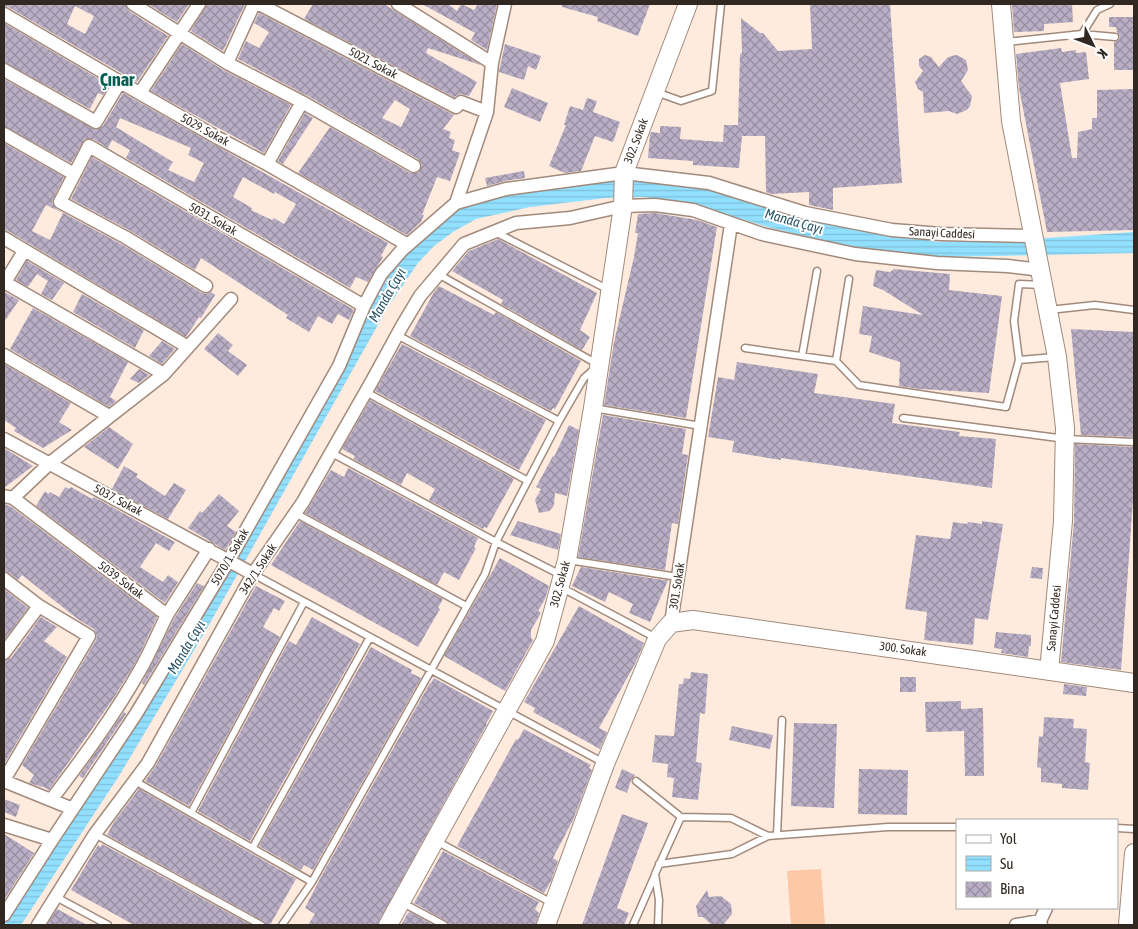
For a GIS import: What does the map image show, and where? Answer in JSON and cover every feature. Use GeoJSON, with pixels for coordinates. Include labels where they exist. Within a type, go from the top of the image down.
{"type":"FeatureCollection","features":[{"type":"Feature","properties":{"kind":"street"},"geometry":{"type":"LineString","coordinates":[[133,4],[227,63],[302,102],[414,166]]}},
{"type":"Feature","properties":{"kind":"street"},"geometry":{"type":"LineString","coordinates":[[140,93],[199,4]]}},
{"type":"Feature","properties":{"kind":"street"},"geometry":{"type":"LineString","coordinates":[[227,63],[254,4]]}},
{"type":"Feature","properties":{"kind":"street","name":"5021. Sokak"},"geometry":{"type":"LineString","coordinates":[[259,4],[456,107],[461,102],[487,112]]}},
{"type":"Feature","properties":{"kind":"street"},"geometry":{"type":"LineString","coordinates":[[456,203],[487,112],[492,64],[505,4]]}},
{"type":"Feature","properties":{"kind":"street","name":"302. Sokak"},"geometry":{"type":"LineString","coordinates":[[388,925],[545,641],[565,568],[623,206],[624,173],[688,4]]}},
{"type":"Feature","properties":{"kind":"street","name":"Sanayi Caddesi"},"geometry":{"type":"LineString","coordinates":[[1001,4],[1011,121],[1057,357],[1066,439],[1063,521],[1049,670]]}},
{"type":"Feature","properties":{"kind":"street"},"geometry":{"type":"LineString","coordinates":[[402,5],[492,64]]}},
{"type":"Feature","properties":{"kind":"street","name":"5029. Sokak"},"geometry":{"type":"LineString","coordinates":[[4,14],[408,245]]}},
{"type":"Feature","properties":{"kind":"street"},"geometry":{"type":"LineString","coordinates":[[4,70],[96,122],[120,82]]}},
{"type":"Feature","properties":{"kind":"street"},"geometry":{"type":"LineString","coordinates":[[268,164],[302,102]]}},
{"type":"Feature","properties":{"kind":"street"},"geometry":{"type":"LineString","coordinates":[[4,134],[74,174],[60,202],[206,286]]}},
{"type":"Feature","properties":{"kind":"street","name":"5031. Sokak"},"geometry":{"type":"LineString","coordinates":[[74,174],[89,146],[364,306]]}},
{"type":"Feature","properties":{"kind":"street","name":"302. Sokak"},"geometry":{"type":"LineString","coordinates":[[456,203],[506,189],[624,173]]}},
{"type":"Feature","properties":{"kind":"street","name":"Sanayi Caddesi"},"geometry":{"type":"LineString","coordinates":[[624,173],[709,183],[805,213],[892,230],[1033,238]]}},
{"type":"Feature","properties":{"kind":"street","name":"5070/1. Sokak"},"geometry":{"type":"LineString","coordinates":[[4,916],[136,714],[230,561],[339,366],[364,306],[381,274],[402,250],[441,214],[456,203]]}},
{"type":"Feature","properties":{"kind":"street","name":"342/1. Sokak"},"geometry":{"type":"LineString","coordinates":[[38,925],[95,834],[133,780],[148,763],[253,574],[296,513],[420,296],[464,244],[516,223],[570,218],[623,206],[655,205],[693,210],[762,234],[855,254],[937,263],[1008,266],[1041,274]]}},
{"type":"Feature","properties":{"kind":"street","name":"301. Sokak"},"geometry":{"type":"LineString","coordinates":[[546,925],[605,764],[657,639],[671,623],[731,224]]}},
{"type":"Feature","properties":{"kind":"street"},"geometry":{"type":"LineString","coordinates":[[4,238],[24,252],[188,347]]}},
{"type":"Feature","properties":{"kind":"street"},"geometry":{"type":"LineString","coordinates":[[24,252],[4,283],[164,374]]}},
{"type":"Feature","properties":{"kind":"street"},"geometry":{"type":"LineString","coordinates":[[8,497],[164,374],[231,299]]}},
{"type":"Feature","properties":{"kind":"street"},"geometry":{"type":"LineString","coordinates":[[4,355],[109,416]]}},
{"type":"Feature","properties":{"kind":"street","name":"5037. Sokak"},"geometry":{"type":"LineString","coordinates":[[4,438],[253,574]]}},
{"type":"Feature","properties":{"kind":"street","name":"5039. Sokak"},"geometry":{"type":"LineString","coordinates":[[8,497],[167,615]]}},
{"type":"Feature","properties":{"kind":"street"},"geometry":{"type":"LineString","coordinates":[[51,800],[86,755],[122,701],[141,669],[167,615],[209,549]]}},
{"type":"Feature","properties":{"kind":"street"},"geometry":{"type":"LineString","coordinates":[[4,579],[39,606],[89,636],[4,780],[73,809]]}},
{"type":"Feature","properties":{"kind":"street"},"geometry":{"type":"LineString","coordinates":[[4,654],[39,606]]}},
{"type":"Feature","properties":{"kind":"street","name":"300. Sokak"},"geometry":{"type":"LineString","coordinates":[[671,623],[693,620],[1134,683]]}},
{"type":"Feature","properties":{"kind":"street"},"geometry":{"type":"LineString","coordinates":[[4,825],[52,840]]}},
{"type":"Feature","properties":{"kind":"street"},"geometry":{"type":"LineString","coordinates":[[1128,925],[1134,853]]}},
{"type":"Feature","properties":{"kind":"street"},"geometry":{"type":"LineString","coordinates":[[1016,925],[1040,923],[1046,909]]}},
{"type":"Feature","properties":{"kind":"lane"},"geometry":{"type":"LineString","coordinates":[[655,92],[681,101],[712,91],[721,4]]}},
{"type":"Feature","properties":{"kind":"lane"},"geometry":{"type":"LineString","coordinates":[[1082,34],[1097,10],[1110,4]]}},
{"type":"Feature","properties":{"kind":"lane"},"geometry":{"type":"LineString","coordinates":[[1004,42],[1082,34],[1115,37]]}},
{"type":"Feature","properties":{"kind":"lane"},"geometry":{"type":"LineString","coordinates":[[494,232],[610,291]]}},
{"type":"Feature","properties":{"kind":"lane"},"geometry":{"type":"LineString","coordinates":[[802,356],[817,271]]}},
{"type":"Feature","properties":{"kind":"lane"},"geometry":{"type":"LineString","coordinates":[[282,925],[312,882],[485,574],[496,542],[559,421],[584,378],[598,365],[438,274]]}},
{"type":"Feature","properties":{"kind":"lane"},"geometry":{"type":"LineString","coordinates":[[745,348],[836,361],[859,385],[1006,407],[1019,360],[1014,320],[1019,284],[1041,274]]}},
{"type":"Feature","properties":{"kind":"lane"},"geometry":{"type":"LineString","coordinates":[[836,361],[849,279]]}},
{"type":"Feature","properties":{"kind":"lane"},"geometry":{"type":"LineString","coordinates":[[1048,310],[1095,305],[1134,310]]}},
{"type":"Feature","properties":{"kind":"lane"},"geometry":{"type":"LineString","coordinates":[[397,335],[559,421]]}},
{"type":"Feature","properties":{"kind":"lane"},"geometry":{"type":"LineString","coordinates":[[1019,360],[1057,357]]}},
{"type":"Feature","properties":{"kind":"lane"},"geometry":{"type":"LineString","coordinates":[[366,392],[528,481]]}},
{"type":"Feature","properties":{"kind":"lane"},"geometry":{"type":"LineString","coordinates":[[592,408],[701,426]]}},
{"type":"Feature","properties":{"kind":"lane"},"geometry":{"type":"LineString","coordinates":[[903,418],[1066,439],[1134,442]]}},
{"type":"Feature","properties":{"kind":"lane"},"geometry":{"type":"LineString","coordinates":[[330,452],[496,542],[565,568],[678,577]]}},
{"type":"Feature","properties":{"kind":"lane"},"geometry":{"type":"LineString","coordinates":[[296,513],[466,606]]}},
{"type":"Feature","properties":{"kind":"lane"},"geometry":{"type":"LineString","coordinates":[[565,568],[566,590],[657,639]]}},
{"type":"Feature","properties":{"kind":"lane"},"geometry":{"type":"LineString","coordinates":[[253,574],[605,764]]}},
{"type":"Feature","properties":{"kind":"lane"},"geometry":{"type":"LineString","coordinates":[[191,813],[304,602]]}},
{"type":"Feature","properties":{"kind":"lane"},"geometry":{"type":"LineString","coordinates":[[253,847],[370,637]]}},
{"type":"Feature","properties":{"kind":"lane"},"geometry":{"type":"LineString","coordinates":[[777,835],[782,720]]}},
{"type":"Feature","properties":{"kind":"lane"},"geometry":{"type":"LineString","coordinates":[[133,780],[312,882]]}},
{"type":"Feature","properties":{"kind":"lane"},"geometry":{"type":"LineString","coordinates":[[636,781],[681,817],[731,818],[768,836]]}},
{"type":"Feature","properties":{"kind":"lane"},"geometry":{"type":"LineString","coordinates":[[633,925],[681,817]]}},
{"type":"Feature","properties":{"kind":"lane"},"geometry":{"type":"LineString","coordinates":[[660,864],[732,854],[768,836],[888,827],[956,827]]}},
{"type":"Feature","properties":{"kind":"lane"},"geometry":{"type":"LineString","coordinates":[[1118,828],[1134,829]]}},
{"type":"Feature","properties":{"kind":"lane"},"geometry":{"type":"LineString","coordinates":[[95,834],[261,925]]}},
{"type":"Feature","properties":{"kind":"lane"},"geometry":{"type":"LineString","coordinates":[[434,840],[554,904]]}},
{"type":"Feature","properties":{"kind":"lane"},"geometry":{"type":"LineString","coordinates":[[655,874],[659,900],[658,925]]}},
{"type":"Feature","properties":{"kind":"lane"},"geometry":{"type":"LineString","coordinates":[[56,897],[108,925]]}},
{"type":"Feature","properties":{"kind":"lane"},"geometry":{"type":"LineString","coordinates":[[402,902],[444,925]]}},
{"type":"Feature","properties":{"kind":"shaded area"},"geometry":{"type":"Polygon","coordinates":[[[821,869],[825,925],[791,925],[787,871],[821,869]]]}},
{"type":"Feature","properties":{"kind":"water","name":"Manda Çayı"},"geometry":{"type":"Polygon","coordinates":[[[633,178],[704,186],[860,229],[939,242],[1018,240],[1134,232],[1134,253],[944,257],[847,247],[768,227],[688,203],[644,197],[606,198],[530,207],[476,219],[453,232],[434,246],[418,263],[388,307],[205,632],[119,776],[21,925],[4,925],[86,801],[399,258],[439,222],[460,209],[483,200],[532,188],[633,178]]]}},
{"type":"Feature","properties":{"kind":"building"},"geometry":{"type":"Polygon","coordinates":[[[4,4],[125,4],[129,11],[168,36],[137,82],[4,6],[4,4]],[[75,6],[67,24],[85,34],[94,16],[75,6]]]}},
{"type":"Feature","properties":{"kind":"building"},"geometry":{"type":"Polygon","coordinates":[[[148,4],[189,4],[177,22],[148,4]]]}},
{"type":"Feature","properties":{"kind":"building"},"geometry":{"type":"Polygon","coordinates":[[[207,4],[245,4],[223,51],[191,31],[207,4]]]}},
{"type":"Feature","properties":{"kind":"building"},"geometry":{"type":"Polygon","coordinates":[[[313,4],[384,4],[481,65],[428,48],[426,53],[477,82],[469,96],[460,94],[454,97],[304,19],[313,4]]]}},
{"type":"Feature","properties":{"kind":"building"},"geometry":{"type":"Polygon","coordinates":[[[422,4],[448,4],[457,11],[461,4],[474,10],[478,4],[497,4],[487,50],[471,40],[475,33],[422,4]]]}},
{"type":"Feature","properties":{"kind":"building"},"geometry":{"type":"Polygon","coordinates":[[[562,4],[650,4],[638,36],[597,21],[598,17],[562,7],[562,4]]]}},
{"type":"Feature","properties":{"kind":"building"},"geometry":{"type":"Polygon","coordinates":[[[810,4],[890,4],[902,183],[833,188],[833,210],[809,205],[809,192],[771,194],[766,192],[765,136],[742,136],[739,168],[693,165],[693,161],[648,158],[650,134],[651,132],[660,133],[660,126],[681,127],[680,139],[723,142],[724,125],[738,125],[740,54],[742,53],[741,18],[760,33],[763,33],[778,51],[812,49],[810,4]]]}},
{"type":"Feature","properties":{"kind":"building"},"geometry":{"type":"Polygon","coordinates":[[[1012,4],[1072,4],[1073,22],[1044,24],[1044,31],[1014,32],[1012,4]]]}},
{"type":"Feature","properties":{"kind":"building"},"geometry":{"type":"Polygon","coordinates":[[[259,13],[454,115],[443,129],[451,132],[449,138],[455,140],[452,150],[460,153],[450,181],[437,177],[421,222],[407,235],[298,173],[330,127],[410,173],[418,173],[422,165],[418,159],[306,95],[238,59],[246,41],[259,48],[269,32],[254,23],[259,13]],[[395,100],[382,118],[401,127],[410,109],[395,100]]]}},
{"type":"Feature","properties":{"kind":"building"},"geometry":{"type":"Polygon","coordinates":[[[1109,17],[1134,17],[1134,70],[1114,70],[1114,42],[1119,40],[1120,37],[1116,27],[1109,27],[1109,17]]]}},
{"type":"Feature","properties":{"kind":"building"},"geometry":{"type":"Polygon","coordinates":[[[4,23],[109,85],[103,95],[98,93],[90,109],[4,62],[4,23]]]}},
{"type":"Feature","properties":{"kind":"building"},"geometry":{"type":"Polygon","coordinates":[[[182,44],[223,70],[291,105],[264,153],[151,91],[182,44]]]}},
{"type":"Feature","properties":{"kind":"building"},"geometry":{"type":"Polygon","coordinates":[[[505,44],[541,56],[536,70],[528,66],[524,80],[499,72],[505,44]]]}},
{"type":"Feature","properties":{"kind":"building"},"geometry":{"type":"Polygon","coordinates":[[[1061,48],[1062,52],[1076,50],[1076,53],[1086,52],[1089,79],[1060,83],[1072,158],[1077,158],[1078,132],[1092,129],[1092,118],[1097,118],[1097,90],[1134,89],[1134,230],[1047,232],[1019,88],[1016,54],[1061,48]]]}},
{"type":"Feature","properties":{"kind":"building"},"geometry":{"type":"Polygon","coordinates":[[[925,55],[931,57],[939,67],[951,56],[957,55],[966,60],[968,70],[961,81],[972,96],[967,110],[957,114],[949,111],[924,113],[923,92],[918,89],[915,82],[923,71],[919,66],[919,59],[925,55]]]}},
{"type":"Feature","properties":{"kind":"building"},"geometry":{"type":"Polygon","coordinates":[[[4,79],[96,130],[103,126],[123,93],[388,243],[381,256],[383,257],[368,282],[356,277],[350,288],[126,158],[130,150],[112,140],[108,148],[93,139],[85,139],[71,163],[4,126],[4,79]],[[120,118],[116,127],[173,162],[168,170],[194,182],[204,163],[188,155],[191,148],[120,118]],[[243,177],[233,197],[252,208],[251,210],[272,220],[274,218],[284,224],[296,204],[243,177]]]}},
{"type":"Feature","properties":{"kind":"building"},"geometry":{"type":"Polygon","coordinates":[[[512,88],[548,103],[540,122],[504,107],[512,88]]]}},
{"type":"Feature","properties":{"kind":"building"},"geometry":{"type":"Polygon","coordinates":[[[587,98],[597,101],[593,112],[620,122],[613,142],[595,136],[581,171],[565,173],[549,166],[566,125],[564,125],[570,106],[583,110],[587,98]]]}},
{"type":"Feature","properties":{"kind":"building"},"geometry":{"type":"Polygon","coordinates":[[[305,113],[313,118],[283,164],[278,161],[305,113]]]}},
{"type":"Feature","properties":{"kind":"building"},"geometry":{"type":"Polygon","coordinates":[[[4,143],[64,177],[52,203],[56,209],[121,244],[202,293],[211,292],[215,295],[201,318],[199,317],[186,337],[4,230],[4,143]],[[46,205],[32,231],[50,240],[63,213],[46,205]]]}},
{"type":"Feature","properties":{"kind":"building"},"geometry":{"type":"Polygon","coordinates":[[[92,157],[354,310],[349,320],[338,314],[332,324],[318,316],[309,332],[286,318],[288,315],[201,258],[195,270],[129,230],[71,199],[92,157]]]}},
{"type":"Feature","properties":{"kind":"building"},"geometry":{"type":"Polygon","coordinates":[[[524,171],[525,178],[487,186],[485,178],[524,171]]]}},
{"type":"Feature","properties":{"kind":"building"},"geometry":{"type":"Polygon","coordinates":[[[655,213],[697,220],[717,227],[686,418],[604,405],[614,342],[634,257],[638,233],[635,233],[638,214],[655,213]]]}},
{"type":"Feature","properties":{"kind":"building"},"geometry":{"type":"Polygon","coordinates":[[[498,239],[597,293],[580,330],[590,337],[582,350],[501,304],[503,300],[452,271],[469,251],[498,239]]]}},
{"type":"Feature","properties":{"kind":"building"},"geometry":{"type":"Polygon","coordinates":[[[27,261],[64,283],[52,300],[41,294],[48,281],[37,274],[28,287],[16,280],[27,261]]]}},
{"type":"Feature","properties":{"kind":"building"},"geometry":{"type":"Polygon","coordinates":[[[894,269],[950,274],[949,290],[1002,296],[989,393],[899,386],[900,362],[869,352],[872,336],[859,334],[863,306],[923,315],[883,290],[873,286],[876,270],[890,272],[894,269]]]}},
{"type":"Feature","properties":{"kind":"building"},"geometry":{"type":"Polygon","coordinates":[[[439,286],[494,315],[496,312],[581,361],[555,409],[553,408],[551,411],[410,336],[439,286]]]}},
{"type":"Feature","properties":{"kind":"building"},"geometry":{"type":"Polygon","coordinates":[[[4,292],[19,300],[4,322],[4,292]]]}},
{"type":"Feature","properties":{"kind":"building"},"geometry":{"type":"Polygon","coordinates":[[[82,294],[144,330],[135,348],[73,312],[82,294]]]}},
{"type":"Feature","properties":{"kind":"building"},"geometry":{"type":"Polygon","coordinates":[[[33,308],[128,362],[110,397],[116,401],[109,407],[10,349],[33,308]]]}},
{"type":"Feature","properties":{"kind":"building"},"geometry":{"type":"Polygon","coordinates":[[[1071,329],[1134,332],[1134,437],[1081,435],[1071,329]]]}},
{"type":"Feature","properties":{"kind":"building"},"geometry":{"type":"Polygon","coordinates":[[[218,333],[233,345],[228,351],[247,365],[238,376],[204,349],[218,333]]]}},
{"type":"Feature","properties":{"kind":"building"},"geometry":{"type":"Polygon","coordinates":[[[162,341],[175,349],[162,364],[149,356],[162,341]]]}},
{"type":"Feature","properties":{"kind":"building"},"geometry":{"type":"Polygon","coordinates":[[[402,344],[546,420],[519,470],[375,391],[402,344]]]}},
{"type":"Feature","properties":{"kind":"building"},"geometry":{"type":"Polygon","coordinates":[[[737,362],[818,374],[814,393],[895,404],[892,423],[960,432],[959,436],[996,439],[992,488],[732,452],[734,441],[708,437],[718,377],[734,380],[737,362]]]}},
{"type":"Feature","properties":{"kind":"building"},"geometry":{"type":"Polygon","coordinates":[[[4,364],[71,403],[59,422],[72,430],[43,448],[14,431],[16,428],[4,420],[4,364]]]}},
{"type":"Feature","properties":{"kind":"building"},"geometry":{"type":"Polygon","coordinates":[[[139,369],[149,375],[139,383],[130,379],[139,369]]]}},
{"type":"Feature","properties":{"kind":"building"},"geometry":{"type":"Polygon","coordinates":[[[370,400],[514,479],[487,528],[484,527],[483,529],[429,500],[435,489],[407,473],[401,485],[353,459],[355,456],[342,449],[370,400]]]}},
{"type":"Feature","properties":{"kind":"building"},"geometry":{"type":"Polygon","coordinates":[[[603,415],[686,429],[682,454],[688,455],[678,524],[672,523],[665,570],[578,557],[603,415]]]}},
{"type":"Feature","properties":{"kind":"building"},"geometry":{"type":"Polygon","coordinates":[[[569,425],[579,430],[567,496],[555,493],[552,508],[549,511],[539,513],[535,500],[541,489],[536,487],[554,457],[569,425]]]}},
{"type":"Feature","properties":{"kind":"building"},"geometry":{"type":"Polygon","coordinates":[[[109,427],[133,444],[118,469],[84,447],[109,427]]]}},
{"type":"Feature","properties":{"kind":"building"},"geometry":{"type":"Polygon","coordinates":[[[1075,444],[1134,447],[1134,485],[1121,670],[1061,662],[1074,522],[1075,444]]]}},
{"type":"Feature","properties":{"kind":"building"},"geometry":{"type":"Polygon","coordinates":[[[4,448],[33,466],[4,488],[4,448]]]}},
{"type":"Feature","properties":{"kind":"building"},"geometry":{"type":"Polygon","coordinates":[[[124,466],[138,474],[136,477],[165,496],[174,483],[186,490],[168,519],[112,489],[124,466]]]}},
{"type":"Feature","properties":{"kind":"building"},"geometry":{"type":"Polygon","coordinates":[[[348,468],[478,538],[474,547],[476,548],[459,580],[444,572],[437,585],[305,513],[331,470],[344,477],[348,468]]]}},
{"type":"Feature","properties":{"kind":"building"},"geometry":{"type":"Polygon","coordinates":[[[65,487],[69,489],[71,487],[92,499],[94,497],[175,542],[169,551],[156,543],[140,567],[163,582],[168,575],[178,582],[165,603],[36,506],[45,491],[48,494],[50,492],[59,497],[65,487]]]}},
{"type":"Feature","properties":{"kind":"building"},"geometry":{"type":"Polygon","coordinates":[[[219,494],[239,511],[227,526],[236,532],[225,550],[188,528],[200,511],[202,513],[219,494]]]}},
{"type":"Feature","properties":{"kind":"building"},"geometry":{"type":"Polygon","coordinates":[[[4,504],[10,506],[157,617],[137,660],[113,699],[49,790],[29,783],[34,775],[22,765],[97,636],[94,629],[79,620],[22,575],[18,580],[4,571],[4,504]]]}},
{"type":"Feature","properties":{"kind":"building"},"geometry":{"type":"Polygon","coordinates":[[[300,521],[443,599],[438,608],[440,609],[418,647],[271,565],[300,521]]]}},
{"type":"Feature","properties":{"kind":"building"},"geometry":{"type":"Polygon","coordinates":[[[518,521],[561,534],[558,550],[510,535],[518,521]]]}},
{"type":"Feature","properties":{"kind":"building"},"geometry":{"type":"Polygon","coordinates":[[[982,521],[1003,524],[988,620],[975,618],[973,645],[924,640],[927,612],[905,609],[916,535],[950,539],[953,522],[982,524],[982,521]]]}},
{"type":"Feature","properties":{"kind":"building"},"geometry":{"type":"Polygon","coordinates":[[[500,558],[549,586],[545,599],[538,611],[541,613],[531,630],[531,638],[533,640],[505,691],[444,656],[500,558]]]}},
{"type":"Feature","properties":{"kind":"building"},"geometry":{"type":"Polygon","coordinates":[[[581,567],[668,580],[650,622],[629,613],[633,604],[609,592],[605,602],[572,586],[581,567]]]}},
{"type":"Feature","properties":{"kind":"building"},"geometry":{"type":"Polygon","coordinates":[[[1032,567],[1043,568],[1042,579],[1030,578],[1032,567]]]}},
{"type":"Feature","properties":{"kind":"building"},"geometry":{"type":"Polygon","coordinates":[[[197,583],[204,586],[144,685],[142,683],[174,619],[197,583]]]}},
{"type":"Feature","properties":{"kind":"building"},"geometry":{"type":"Polygon","coordinates":[[[256,586],[285,601],[279,611],[274,608],[263,627],[280,637],[189,806],[145,781],[155,767],[256,586]]]}},
{"type":"Feature","properties":{"kind":"building"},"geometry":{"type":"Polygon","coordinates":[[[4,589],[28,608],[4,640],[4,589]]]}},
{"type":"Feature","properties":{"kind":"building"},"geometry":{"type":"Polygon","coordinates":[[[579,606],[644,643],[635,664],[599,728],[607,732],[600,749],[533,712],[535,708],[524,702],[579,606]]]}},
{"type":"Feature","properties":{"kind":"building"},"geometry":{"type":"Polygon","coordinates":[[[41,617],[57,627],[44,641],[67,657],[4,764],[4,661],[11,658],[41,617]]]}},
{"type":"Feature","properties":{"kind":"building"},"geometry":{"type":"Polygon","coordinates":[[[312,617],[360,644],[250,841],[198,811],[289,641],[296,645],[312,617]]]}},
{"type":"Feature","properties":{"kind":"building"},"geometry":{"type":"Polygon","coordinates":[[[996,632],[1031,635],[1028,657],[1001,653],[1002,649],[994,648],[996,632]]]}},
{"type":"Feature","properties":{"kind":"building"},"geometry":{"type":"Polygon","coordinates":[[[371,647],[412,670],[411,673],[421,678],[313,870],[304,865],[301,870],[259,846],[371,647]]]}},
{"type":"Feature","properties":{"kind":"building"},"geometry":{"type":"Polygon","coordinates":[[[691,672],[708,674],[705,714],[700,713],[696,762],[702,763],[698,800],[672,797],[674,778],[667,777],[668,764],[652,762],[655,735],[674,736],[679,684],[683,684],[684,678],[690,679],[691,672]]]}},
{"type":"Feature","properties":{"kind":"building"},"geometry":{"type":"Polygon","coordinates":[[[900,677],[916,677],[916,692],[900,692],[900,677]]]}},
{"type":"Feature","properties":{"kind":"building"},"geometry":{"type":"Polygon","coordinates":[[[434,678],[493,711],[487,724],[377,925],[308,925],[315,914],[305,908],[434,678]]]}},
{"type":"Feature","properties":{"kind":"building"},"geometry":{"type":"Polygon","coordinates":[[[1064,684],[1087,687],[1086,696],[1063,694],[1064,684]]]}},
{"type":"Feature","properties":{"kind":"building"},"geometry":{"type":"Polygon","coordinates":[[[961,701],[961,709],[983,708],[984,776],[965,776],[964,731],[926,732],[925,702],[961,701]]]}},
{"type":"Feature","properties":{"kind":"building"},"geometry":{"type":"Polygon","coordinates":[[[124,712],[126,714],[83,778],[79,776],[124,712]]]}},
{"type":"Feature","properties":{"kind":"building"},"geometry":{"type":"Polygon","coordinates":[[[1044,717],[1074,719],[1073,728],[1087,729],[1085,762],[1090,763],[1088,790],[1062,788],[1062,784],[1041,782],[1041,768],[1037,767],[1039,736],[1043,737],[1044,717]]]}},
{"type":"Feature","properties":{"kind":"building"},"geometry":{"type":"Polygon","coordinates":[[[794,723],[837,724],[834,808],[791,806],[794,723]]]}},
{"type":"Feature","properties":{"kind":"building"},"geometry":{"type":"Polygon","coordinates":[[[732,726],[773,735],[770,749],[729,740],[732,726]]]}},
{"type":"Feature","properties":{"kind":"building"},"geometry":{"type":"Polygon","coordinates":[[[524,729],[591,765],[589,768],[592,770],[573,820],[553,858],[558,861],[551,881],[544,893],[457,846],[516,739],[518,740],[524,729]]]}},
{"type":"Feature","properties":{"kind":"building"},"geometry":{"type":"Polygon","coordinates":[[[622,769],[635,775],[631,780],[627,793],[615,788],[622,769]]]}},
{"type":"Feature","properties":{"kind":"building"},"geometry":{"type":"Polygon","coordinates":[[[859,769],[908,770],[907,815],[858,814],[859,769]]]}},
{"type":"Feature","properties":{"kind":"building"},"geometry":{"type":"Polygon","coordinates":[[[139,789],[296,879],[270,925],[266,925],[263,921],[107,835],[114,822],[139,789]]]}},
{"type":"Feature","properties":{"kind":"building"},"geometry":{"type":"Polygon","coordinates":[[[4,799],[20,805],[16,817],[4,812],[4,799]]]}},
{"type":"Feature","properties":{"kind":"building"},"geometry":{"type":"Polygon","coordinates":[[[622,814],[648,823],[617,908],[629,913],[624,925],[582,925],[622,814]]]}},
{"type":"Feature","properties":{"kind":"building"},"geometry":{"type":"Polygon","coordinates":[[[4,834],[34,853],[4,900],[4,834]]]}},
{"type":"Feature","properties":{"kind":"building"},"geometry":{"type":"Polygon","coordinates":[[[102,844],[251,925],[134,925],[71,890],[98,845],[101,847],[102,844]]]}},
{"type":"Feature","properties":{"kind":"building"},"geometry":{"type":"Polygon","coordinates":[[[443,851],[539,902],[535,909],[539,913],[536,925],[449,925],[446,921],[414,903],[443,851]]]}},
{"type":"Feature","properties":{"kind":"building"},"geometry":{"type":"Polygon","coordinates":[[[707,890],[709,897],[721,896],[731,904],[732,914],[724,924],[712,925],[703,917],[698,917],[696,906],[707,890]]]}},
{"type":"Feature","properties":{"kind":"building"},"geometry":{"type":"Polygon","coordinates":[[[57,909],[87,925],[47,925],[57,909]]]}},
{"type":"Feature","properties":{"kind":"building"},"geometry":{"type":"Polygon","coordinates":[[[410,912],[434,925],[401,925],[410,912]]]}},
{"type":"Feature","properties":{"kind":"district","name":"Çınar"},"geometry":{"type":"Point","coordinates":[117,80]}}]}
